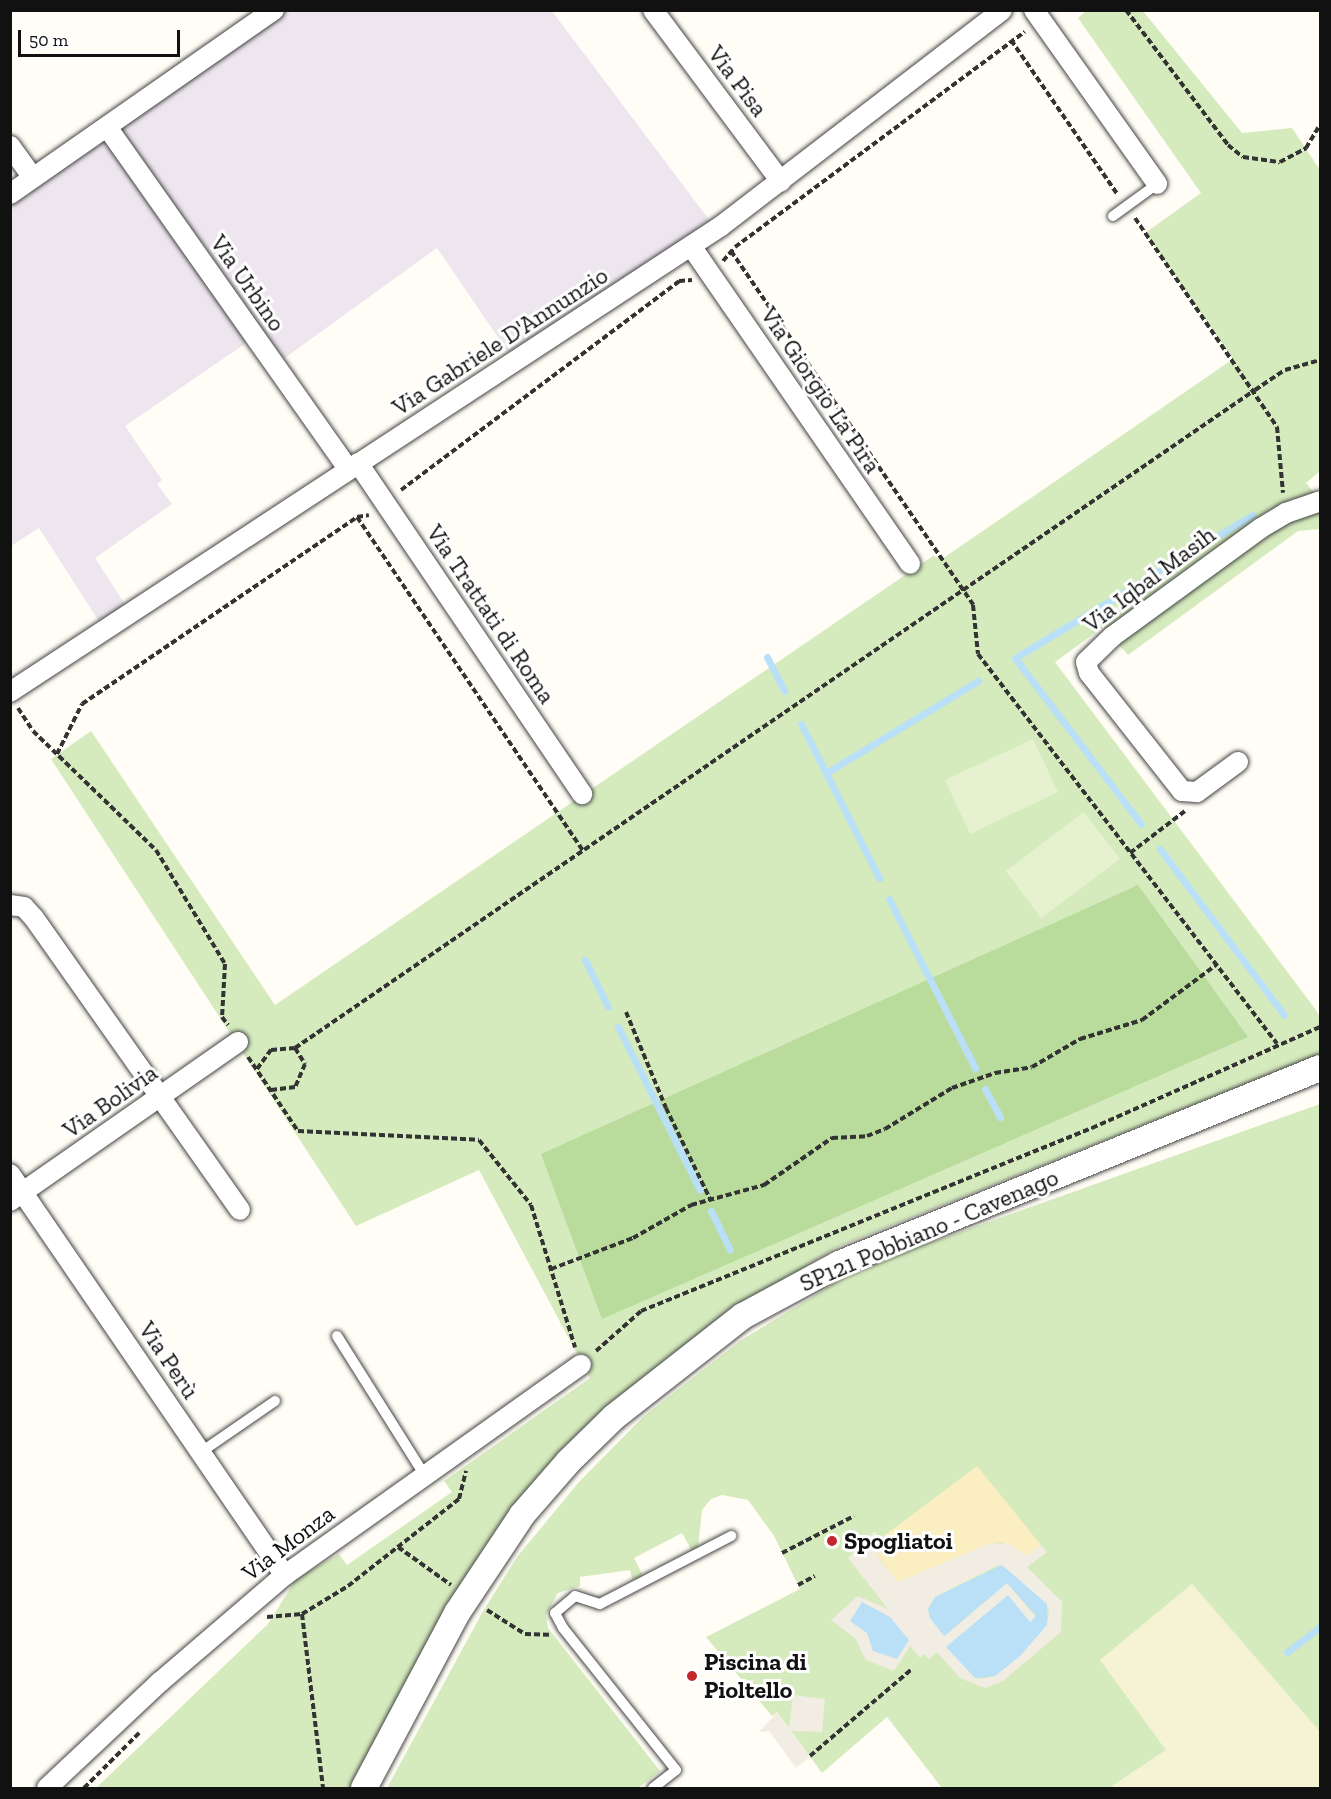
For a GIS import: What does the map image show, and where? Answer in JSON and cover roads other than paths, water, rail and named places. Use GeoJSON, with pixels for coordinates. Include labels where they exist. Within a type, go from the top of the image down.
{"type":"FeatureCollection","features":[{"type":"Feature","properties":{"kind":"street"},"geometry":{"type":"LineString","coordinates":[[10,194],[274,10]]}},
{"type":"Feature","properties":{"kind":"street","name":"Via Pisa"},"geometry":{"type":"LineString","coordinates":[[654,10],[781,182]]}},
{"type":"Feature","properties":{"kind":"street","name":"Via Gabriele D'Annunzio"},"geometry":{"type":"LineString","coordinates":[[13,698],[353,466],[691,246],[781,182],[1002,10]]}},
{"type":"Feature","properties":{"kind":"street"},"geometry":{"type":"LineString","coordinates":[[1039,18],[1157,184]]}},
{"type":"Feature","properties":{"kind":"street","name":"Via Urbino"},"geometry":{"type":"LineString","coordinates":[[107,127],[353,466]]}},
{"type":"Feature","properties":{"kind":"street"},"geometry":{"type":"LineString","coordinates":[[10,146],[33,178]]}},
{"type":"Feature","properties":{"kind":"street","name":"Via Giorgio La Pira"},"geometry":{"type":"LineString","coordinates":[[691,246],[909,564]]}},
{"type":"Feature","properties":{"kind":"street","name":"Via Trattati di Roma"},"geometry":{"type":"LineString","coordinates":[[353,466],[388,508],[582,794]]}},
{"type":"Feature","properties":{"kind":"street","name":"Via Iqbal Masih"},"geometry":{"type":"LineString","coordinates":[[1239,762],[1201,790],[1186,793],[1175,784],[1096,682],[1086,662],[1113,636],[1286,513],[1320,501]]}},
{"type":"Feature","properties":{"kind":"street"},"geometry":{"type":"LineString","coordinates":[[10,905],[31,913],[240,1210]]}},
{"type":"Feature","properties":{"kind":"street","name":"Via Bolivia"},"geometry":{"type":"LineString","coordinates":[[17,1197],[238,1041]]}},
{"type":"Feature","properties":{"kind":"street","name":"SP121 Pobbiano - Cavenago"},"geometry":{"type":"LineString","coordinates":[[364,1788],[457,1613],[522,1515],[567,1462],[614,1417],[743,1317],[839,1264],[1320,1068]]}},
{"type":"Feature","properties":{"kind":"street","name":"Via Perù"},"geometry":{"type":"LineString","coordinates":[[10,1174],[17,1197],[201,1452],[285,1575]]}},
{"type":"Feature","properties":{"kind":"street","name":"Via Monza"},"geometry":{"type":"LineString","coordinates":[[47,1788],[160,1682],[285,1575],[581,1365]]}},
{"type":"Feature","properties":{"kind":"lane"},"geometry":{"type":"LineString","coordinates":[[1113,216],[1157,184]]}},
{"type":"Feature","properties":{"kind":"lane"},"geometry":{"type":"LineString","coordinates":[[337,1336],[425,1476]]}},
{"type":"Feature","properties":{"kind":"lane"},"geometry":{"type":"LineString","coordinates":[[201,1452],[275,1401]]}},
{"type":"Feature","properties":{"kind":"lane"},"geometry":{"type":"LineString","coordinates":[[653,1788],[676,1770],[563,1628],[555,1613],[575,1596],[600,1604],[731,1536]]}},
{"type":"Feature","properties":{"kind":"water"},"geometry":{"type":"Polygon","coordinates":[[[1002,1565],[1047,1604],[1047,1625],[1020,1656],[995,1676],[975,1678],[946,1647],[1008,1595],[1030,1622],[1036,1616],[1007,1583],[944,1636],[930,1618],[928,1609],[935,1597],[1002,1565]]]}},
{"type":"Feature","properties":{"kind":"water"},"geometry":{"type":"Polygon","coordinates":[[[862,1602],[890,1617],[909,1640],[897,1659],[873,1651],[867,1633],[850,1621],[862,1602]]]}},
{"type":"Feature","properties":{"kind":"waterway"},"geometry":{"type":"LineString","coordinates":[[1141,824],[1015,658],[1252,515]]}},
{"type":"Feature","properties":{"kind":"waterway"},"geometry":{"type":"LineString","coordinates":[[767,657],[784,691]]}},
{"type":"Feature","properties":{"kind":"waterway"},"geometry":{"type":"LineString","coordinates":[[826,773],[978,681]]}},
{"type":"Feature","properties":{"kind":"waterway"},"geometry":{"type":"LineString","coordinates":[[801,724],[879,878]]}},
{"type":"Feature","properties":{"kind":"waterway"},"geometry":{"type":"LineString","coordinates":[[1160,849],[1284,1015]]}},
{"type":"Feature","properties":{"kind":"waterway"},"geometry":{"type":"LineString","coordinates":[[889,899],[975,1068]]}},
{"type":"Feature","properties":{"kind":"waterway"},"geometry":{"type":"LineString","coordinates":[[585,960],[608,1007]]}},
{"type":"Feature","properties":{"kind":"waterway"},"geometry":{"type":"LineString","coordinates":[[618,1027],[700,1190]]}},
{"type":"Feature","properties":{"kind":"waterway"},"geometry":{"type":"LineString","coordinates":[[985,1089],[1000,1117]]}},
{"type":"Feature","properties":{"kind":"waterway"},"geometry":{"type":"LineString","coordinates":[[711,1211],[730,1250]]}},
{"type":"Feature","properties":{"kind":"waterway"},"geometry":{"type":"LineString","coordinates":[[1287,1652],[1320,1627]]}},
{"type":"Feature","properties":{"kind":"place","name":"Spogliatoi"},"geometry":{"type":"Point","coordinates":[832,1541]}},
{"type":"Feature","properties":{"kind":"place","name":"Piscina di Pioltello"},"geometry":{"type":"Point","coordinates":[692,1676]}}]}
